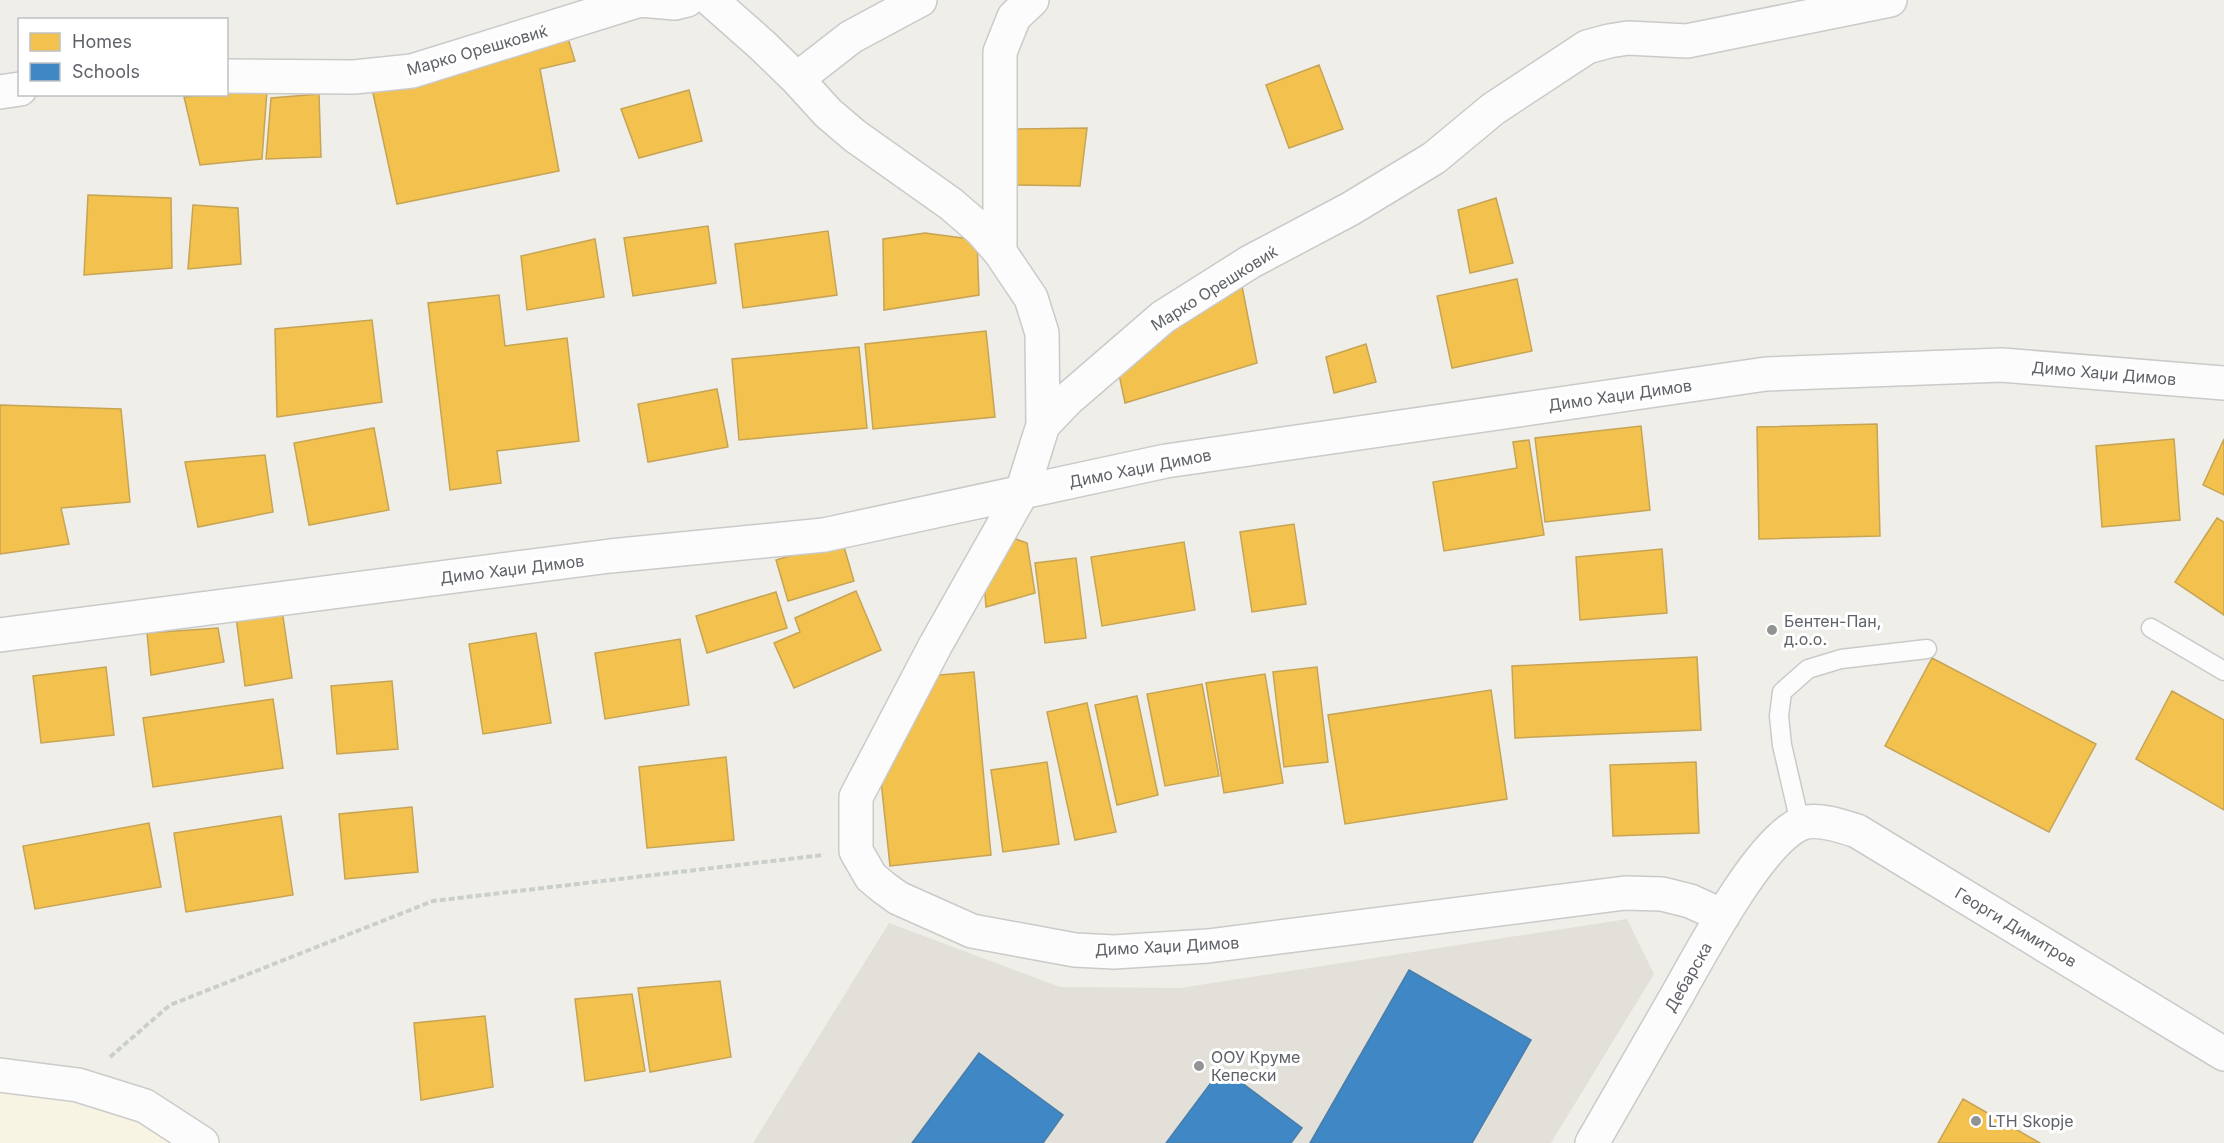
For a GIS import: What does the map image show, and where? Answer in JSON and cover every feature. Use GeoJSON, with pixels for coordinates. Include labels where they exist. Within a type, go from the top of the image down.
{"type":"FeatureCollection","features":[{"type":"Feature","properties":{"kind":"street","name":"Марко Орешковиќ"},"geometry":{"type":"LineString","coordinates":[[228,76],[354,77],[412,71],[640,0],[675,3],[687,0]]}},
{"type":"Feature","properties":{"kind":"street"},"geometry":{"type":"LineString","coordinates":[[711,0],[797,79],[828,113],[855,136],[951,204],[981,230],[1000,252],[1031,298],[1042,333],[1043,425],[1022,492]]}},
{"type":"Feature","properties":{"kind":"street"},"geometry":{"type":"LineString","coordinates":[[797,79],[851,37],[920,0]]}},
{"type":"Feature","properties":{"kind":"street"},"geometry":{"type":"LineString","coordinates":[[1000,252],[1000,52],[1014,17],[1032,0]]}},
{"type":"Feature","properties":{"kind":"street","name":"Марко Орешковиќ"},"geometry":{"type":"LineString","coordinates":[[1043,425],[1075,393],[1163,317],[1250,262],[1350,209],[1434,158],[1493,109],[1587,47],[1628,38],[1687,41],[1890,0]]}},
{"type":"Feature","properties":{"kind":"street"},"geometry":{"type":"LineString","coordinates":[[0,92],[18,89]]}},
{"type":"Feature","properties":{"kind":"street","name":"Димо Хаџи Димов"},"geometry":{"type":"LineString","coordinates":[[0,635],[610,556],[824,535],[1166,461],[1766,374],[2002,365],[2224,382]]}},
{"type":"Feature","properties":{"kind":"street","name":"Димо Хаџи Димов"},"geometry":{"type":"LineString","coordinates":[[1022,492],[935,646],[856,797],[856,851],[871,877],[898,898],[972,931],[1075,950],[1114,952],[1209,946],[1625,893],[1662,894],[1690,901],[1723,916]]}},
{"type":"Feature","properties":{"kind":"street","name":"Георги Димитров"},"geometry":{"type":"LineString","coordinates":[[1800,823],[1829,822],[1857,831],[2224,1054]]}},
{"type":"Feature","properties":{"kind":"street","name":"Дебарска"},"geometry":{"type":"LineString","coordinates":[[1592,1143],[1723,916],[1759,862],[1778,841],[1800,823]]}},
{"type":"Feature","properties":{"kind":"street"},"geometry":{"type":"LineString","coordinates":[[0,1075],[78,1085],[145,1106],[202,1143]]}},
{"type":"Feature","properties":{"kind":"lane"},"geometry":{"type":"LineString","coordinates":[[2151,628],[2224,671]]}},
{"type":"Feature","properties":{"kind":"lane"},"geometry":{"type":"LineString","coordinates":[[1800,823],[1782,746],[1779,716],[1782,692],[1808,669],[1841,659],[1927,649]]}},
{"type":"Feature","properties":{"kind":"path"},"geometry":{"type":"LineString","coordinates":[[78,1085],[170,1005],[433,901],[856,851]]}},
{"type":"Feature","properties":{"kind":"shaded area","name":"ООУ Круме Кепески"},"geometry":{"type":"Polygon","coordinates":[[[1627,919],[1654,974],[1551,1143],[753,1143],[889,923],[1060,987],[1180,988],[1627,919]]]}},
{"type":"Feature","properties":{"kind":"shaded area"},"geometry":{"type":"Polygon","coordinates":[[[0,1075],[78,1085],[202,1143],[0,1143],[0,1075]]]}},
{"type":"Feature","properties":{"kind":"building: Homes"},"geometry":{"type":"Polygon","coordinates":[[[566,32],[575,61],[540,69],[559,171],[397,204],[371,84],[566,32]]]}},
{"type":"Feature","properties":{"kind":"building: Homes"},"geometry":{"type":"Polygon","coordinates":[[[1319,65],[1343,129],[1289,148],[1266,85],[1319,65]]]}},
{"type":"Feature","properties":{"kind":"building: Homes"},"geometry":{"type":"Polygon","coordinates":[[[267,90],[262,159],[200,165],[184,97],[228,96],[228,93],[267,90]]]}},
{"type":"Feature","properties":{"kind":"building: Homes"},"geometry":{"type":"Polygon","coordinates":[[[689,90],[702,141],[639,158],[621,109],[689,90]]]}},
{"type":"Feature","properties":{"kind":"building: Homes"},"geometry":{"type":"Polygon","coordinates":[[[319,94],[321,157],[266,159],[271,98],[319,94]]]}},
{"type":"Feature","properties":{"kind":"building: Homes"},"geometry":{"type":"Polygon","coordinates":[[[1087,128],[1080,186],[1009,185],[1009,129],[1087,128]]]}},
{"type":"Feature","properties":{"kind":"building: Homes"},"geometry":{"type":"Polygon","coordinates":[[[88,195],[171,198],[172,268],[84,275],[88,195]]]}},
{"type":"Feature","properties":{"kind":"building: Homes"},"geometry":{"type":"Polygon","coordinates":[[[1496,198],[1513,263],[1470,273],[1458,210],[1496,198]]]}},
{"type":"Feature","properties":{"kind":"building: Homes"},"geometry":{"type":"Polygon","coordinates":[[[193,205],[238,208],[241,264],[188,269],[193,205]]]}},
{"type":"Feature","properties":{"kind":"building: Homes"},"geometry":{"type":"Polygon","coordinates":[[[708,226],[716,283],[633,296],[624,238],[708,226]]]}},
{"type":"Feature","properties":{"kind":"building: Homes"},"geometry":{"type":"Polygon","coordinates":[[[828,231],[837,295],[743,308],[735,244],[828,231]]]}},
{"type":"Feature","properties":{"kind":"building: Homes"},"geometry":{"type":"Polygon","coordinates":[[[925,233],[977,240],[979,295],[884,310],[883,239],[925,233]]]}},
{"type":"Feature","properties":{"kind":"building: Homes"},"geometry":{"type":"Polygon","coordinates":[[[595,239],[604,297],[527,310],[521,256],[595,239]]]}},
{"type":"Feature","properties":{"kind":"building: Homes"},"geometry":{"type":"Polygon","coordinates":[[[1240,276],[1257,363],[1125,403],[1117,365],[1240,276]]]}},
{"type":"Feature","properties":{"kind":"building: Homes"},"geometry":{"type":"Polygon","coordinates":[[[1517,279],[1532,351],[1452,368],[1437,296],[1517,279]]]}},
{"type":"Feature","properties":{"kind":"building: Homes"},"geometry":{"type":"Polygon","coordinates":[[[499,295],[505,346],[567,338],[579,441],[497,451],[501,483],[450,490],[428,303],[499,295]]]}},
{"type":"Feature","properties":{"kind":"building: Homes"},"geometry":{"type":"Polygon","coordinates":[[[372,320],[382,402],[277,417],[275,329],[372,320]]]}},
{"type":"Feature","properties":{"kind":"building: Homes"},"geometry":{"type":"Polygon","coordinates":[[[986,331],[995,417],[873,429],[865,344],[986,331]]]}},
{"type":"Feature","properties":{"kind":"building: Homes"},"geometry":{"type":"Polygon","coordinates":[[[1366,344],[1376,382],[1334,393],[1326,357],[1366,344]]]}},
{"type":"Feature","properties":{"kind":"building: Homes"},"geometry":{"type":"Polygon","coordinates":[[[859,347],[867,428],[739,440],[732,359],[859,347]]]}},
{"type":"Feature","properties":{"kind":"building: Homes"},"geometry":{"type":"Polygon","coordinates":[[[717,389],[728,447],[648,462],[638,404],[717,389]]]}},
{"type":"Feature","properties":{"kind":"building: Homes"},"geometry":{"type":"Polygon","coordinates":[[[0,405],[121,409],[130,502],[61,508],[69,544],[0,554],[0,405]]]}},
{"type":"Feature","properties":{"kind":"building: Homes"},"geometry":{"type":"Polygon","coordinates":[[[1877,424],[1880,536],[1759,539],[1757,427],[1877,424]]]}},
{"type":"Feature","properties":{"kind":"building: Homes"},"geometry":{"type":"Polygon","coordinates":[[[1641,426],[1650,510],[1545,522],[1535,438],[1641,426]]]}},
{"type":"Feature","properties":{"kind":"building: Homes"},"geometry":{"type":"Polygon","coordinates":[[[374,428],[389,510],[309,525],[294,443],[374,428]]]}},
{"type":"Feature","properties":{"kind":"building: Homes"},"geometry":{"type":"Polygon","coordinates":[[[2174,439],[2180,520],[2102,527],[2096,446],[2174,439]]]}},
{"type":"Feature","properties":{"kind":"building: Homes"},"geometry":{"type":"Polygon","coordinates":[[[2224,439],[2224,495],[2203,485],[2224,439]]]}},
{"type":"Feature","properties":{"kind":"building: Homes"},"geometry":{"type":"Polygon","coordinates":[[[1529,440],[1544,535],[1444,551],[1433,482],[1517,468],[1513,442],[1529,440]]]}},
{"type":"Feature","properties":{"kind":"building: Homes"},"geometry":{"type":"Polygon","coordinates":[[[265,455],[273,512],[198,527],[185,462],[265,455]]]}},
{"type":"Feature","properties":{"kind":"building: Homes"},"geometry":{"type":"Polygon","coordinates":[[[2217,518],[2224,522],[2224,615],[2175,582],[2217,518]]]}},
{"type":"Feature","properties":{"kind":"building: Homes"},"geometry":{"type":"Polygon","coordinates":[[[1294,524],[1306,604],[1252,612],[1240,532],[1294,524]]]}},
{"type":"Feature","properties":{"kind":"building: Homes"},"geometry":{"type":"Polygon","coordinates":[[[1010,537],[1027,543],[1035,593],[986,607],[984,582],[1010,537]]]}},
{"type":"Feature","properties":{"kind":"building: Homes"},"geometry":{"type":"Polygon","coordinates":[[[842,540],[854,581],[788,601],[776,560],[842,540]]]}},
{"type":"Feature","properties":{"kind":"building: Homes"},"geometry":{"type":"Polygon","coordinates":[[[1184,542],[1195,610],[1102,626],[1091,557],[1184,542]]]}},
{"type":"Feature","properties":{"kind":"building: Homes"},"geometry":{"type":"Polygon","coordinates":[[[1662,549],[1667,613],[1580,620],[1576,557],[1662,549]]]}},
{"type":"Feature","properties":{"kind":"building: Homes"},"geometry":{"type":"Polygon","coordinates":[[[1076,558],[1086,638],[1045,643],[1035,563],[1076,558]]]}},
{"type":"Feature","properties":{"kind":"building: Homes"},"geometry":{"type":"Polygon","coordinates":[[[856,591],[881,650],[794,688],[774,643],[800,632],[795,618],[856,591]]]}},
{"type":"Feature","properties":{"kind":"building: Homes"},"geometry":{"type":"Polygon","coordinates":[[[776,592],[787,628],[707,653],[696,616],[776,592]]]}},
{"type":"Feature","properties":{"kind":"building: Homes"},"geometry":{"type":"Polygon","coordinates":[[[282,610],[292,678],[245,686],[236,617],[282,610]]]}},
{"type":"Feature","properties":{"kind":"building: Homes"},"geometry":{"type":"Polygon","coordinates":[[[218,628],[224,662],[151,675],[147,633],[218,628]]]}},
{"type":"Feature","properties":{"kind":"building: Homes"},"geometry":{"type":"Polygon","coordinates":[[[536,633],[551,723],[483,734],[469,644],[536,633]]]}},
{"type":"Feature","properties":{"kind":"building: Homes"},"geometry":{"type":"Polygon","coordinates":[[[680,639],[689,705],[605,719],[595,653],[680,639]]]}},
{"type":"Feature","properties":{"kind":"building: Homes"},"geometry":{"type":"Polygon","coordinates":[[[1697,657],[1701,730],[1515,738],[1512,666],[1697,657]]]}},
{"type":"Feature","properties":{"kind":"building: Homes"},"geometry":{"type":"Polygon","coordinates":[[[1932,658],[2096,744],[2049,832],[1885,746],[1932,658]]]}},
{"type":"Feature","properties":{"kind":"building: Homes"},"geometry":{"type":"Polygon","coordinates":[[[106,667],[114,735],[41,743],[33,676],[106,667]]]}},
{"type":"Feature","properties":{"kind":"building: Homes"},"geometry":{"type":"Polygon","coordinates":[[[1317,667],[1328,762],[1284,767],[1273,672],[1317,667]]]}},
{"type":"Feature","properties":{"kind":"building: Homes"},"geometry":{"type":"Polygon","coordinates":[[[974,672],[991,855],[890,866],[881,781],[928,676],[974,672]]]}},
{"type":"Feature","properties":{"kind":"building: Homes"},"geometry":{"type":"Polygon","coordinates":[[[1265,674],[1283,783],[1224,793],[1206,683],[1265,674]]]}},
{"type":"Feature","properties":{"kind":"building: Homes"},"geometry":{"type":"Polygon","coordinates":[[[392,681],[398,749],[337,754],[331,686],[392,681]]]}},
{"type":"Feature","properties":{"kind":"building: Homes"},"geometry":{"type":"Polygon","coordinates":[[[1202,684],[1219,776],[1165,786],[1147,694],[1202,684]]]}},
{"type":"Feature","properties":{"kind":"building: Homes"},"geometry":{"type":"Polygon","coordinates":[[[1491,690],[1507,799],[1345,824],[1328,715],[1491,690]]]}},
{"type":"Feature","properties":{"kind":"building: Homes"},"geometry":{"type":"Polygon","coordinates":[[[2172,691],[2224,720],[2224,810],[2136,759],[2172,691]]]}},
{"type":"Feature","properties":{"kind":"building: Homes"},"geometry":{"type":"Polygon","coordinates":[[[1137,696],[1158,795],[1117,805],[1095,705],[1137,696]]]}},
{"type":"Feature","properties":{"kind":"building: Homes"},"geometry":{"type":"Polygon","coordinates":[[[273,699],[283,768],[153,787],[143,718],[273,699]]]}},
{"type":"Feature","properties":{"kind":"building: Homes"},"geometry":{"type":"Polygon","coordinates":[[[1087,703],[1116,832],[1075,840],[1047,712],[1087,703]]]}},
{"type":"Feature","properties":{"kind":"building: Homes"},"geometry":{"type":"Polygon","coordinates":[[[726,757],[734,840],[647,848],[639,767],[726,757]]]}},
{"type":"Feature","properties":{"kind":"building: Homes"},"geometry":{"type":"Polygon","coordinates":[[[1047,762],[1059,844],[1003,852],[991,770],[1047,762]]]}},
{"type":"Feature","properties":{"kind":"building: Homes"},"geometry":{"type":"Polygon","coordinates":[[[1696,762],[1699,833],[1613,836],[1610,765],[1696,762]]]}},
{"type":"Feature","properties":{"kind":"building: Homes"},"geometry":{"type":"Polygon","coordinates":[[[412,807],[418,872],[345,879],[339,814],[412,807]]]}},
{"type":"Feature","properties":{"kind":"building: Homes"},"geometry":{"type":"Polygon","coordinates":[[[281,816],[293,895],[186,912],[174,833],[281,816]]]}},
{"type":"Feature","properties":{"kind":"building: Homes"},"geometry":{"type":"Polygon","coordinates":[[[149,823],[161,887],[35,909],[23,846],[149,823]]]}},
{"type":"Feature","properties":{"kind":"building: Homes"},"geometry":{"type":"Polygon","coordinates":[[[720,981],[731,1057],[650,1072],[638,988],[720,981]]]}},
{"type":"Feature","properties":{"kind":"building: Homes"},"geometry":{"type":"Polygon","coordinates":[[[632,994],[645,1071],[585,1081],[575,999],[632,994]]]}},
{"type":"Feature","properties":{"kind":"building: Homes"},"geometry":{"type":"Polygon","coordinates":[[[485,1016],[493,1087],[421,1100],[414,1023],[485,1016]]]}},
{"type":"Feature","properties":{"kind":"building: Homes","name":"LTH Skopje"},"geometry":{"type":"Polygon","coordinates":[[[1963,1099],[2040,1143],[1938,1143],[1963,1099]]]}},
{"type":"Feature","properties":{"kind":"building: Schools"},"geometry":{"type":"Polygon","coordinates":[[[1409,970],[1531,1040],[1472,1143],[1310,1143],[1409,970]]]}},
{"type":"Feature","properties":{"kind":"building: Schools"},"geometry":{"type":"Polygon","coordinates":[[[979,1053],[1063,1115],[1043,1143],[912,1143],[979,1053]]]}},
{"type":"Feature","properties":{"kind":"building: Schools"},"geometry":{"type":"Polygon","coordinates":[[[1222,1068],[1302,1128],[1291,1143],[1166,1143],[1222,1068]]]}},
{"type":"Feature","properties":{"kind":"place","name":"Бентен-Пан, д.о.о."},"geometry":{"type":"Point","coordinates":[1772,630]}},
{"type":"Feature","properties":{"kind":"place","name":"ООУ Круме Кепески"},"geometry":{"type":"Point","coordinates":[1199,1066]}},
{"type":"Feature","properties":{"kind":"place","name":"LTH Skopje"},"geometry":{"type":"Point","coordinates":[1976,1121]}}]}
